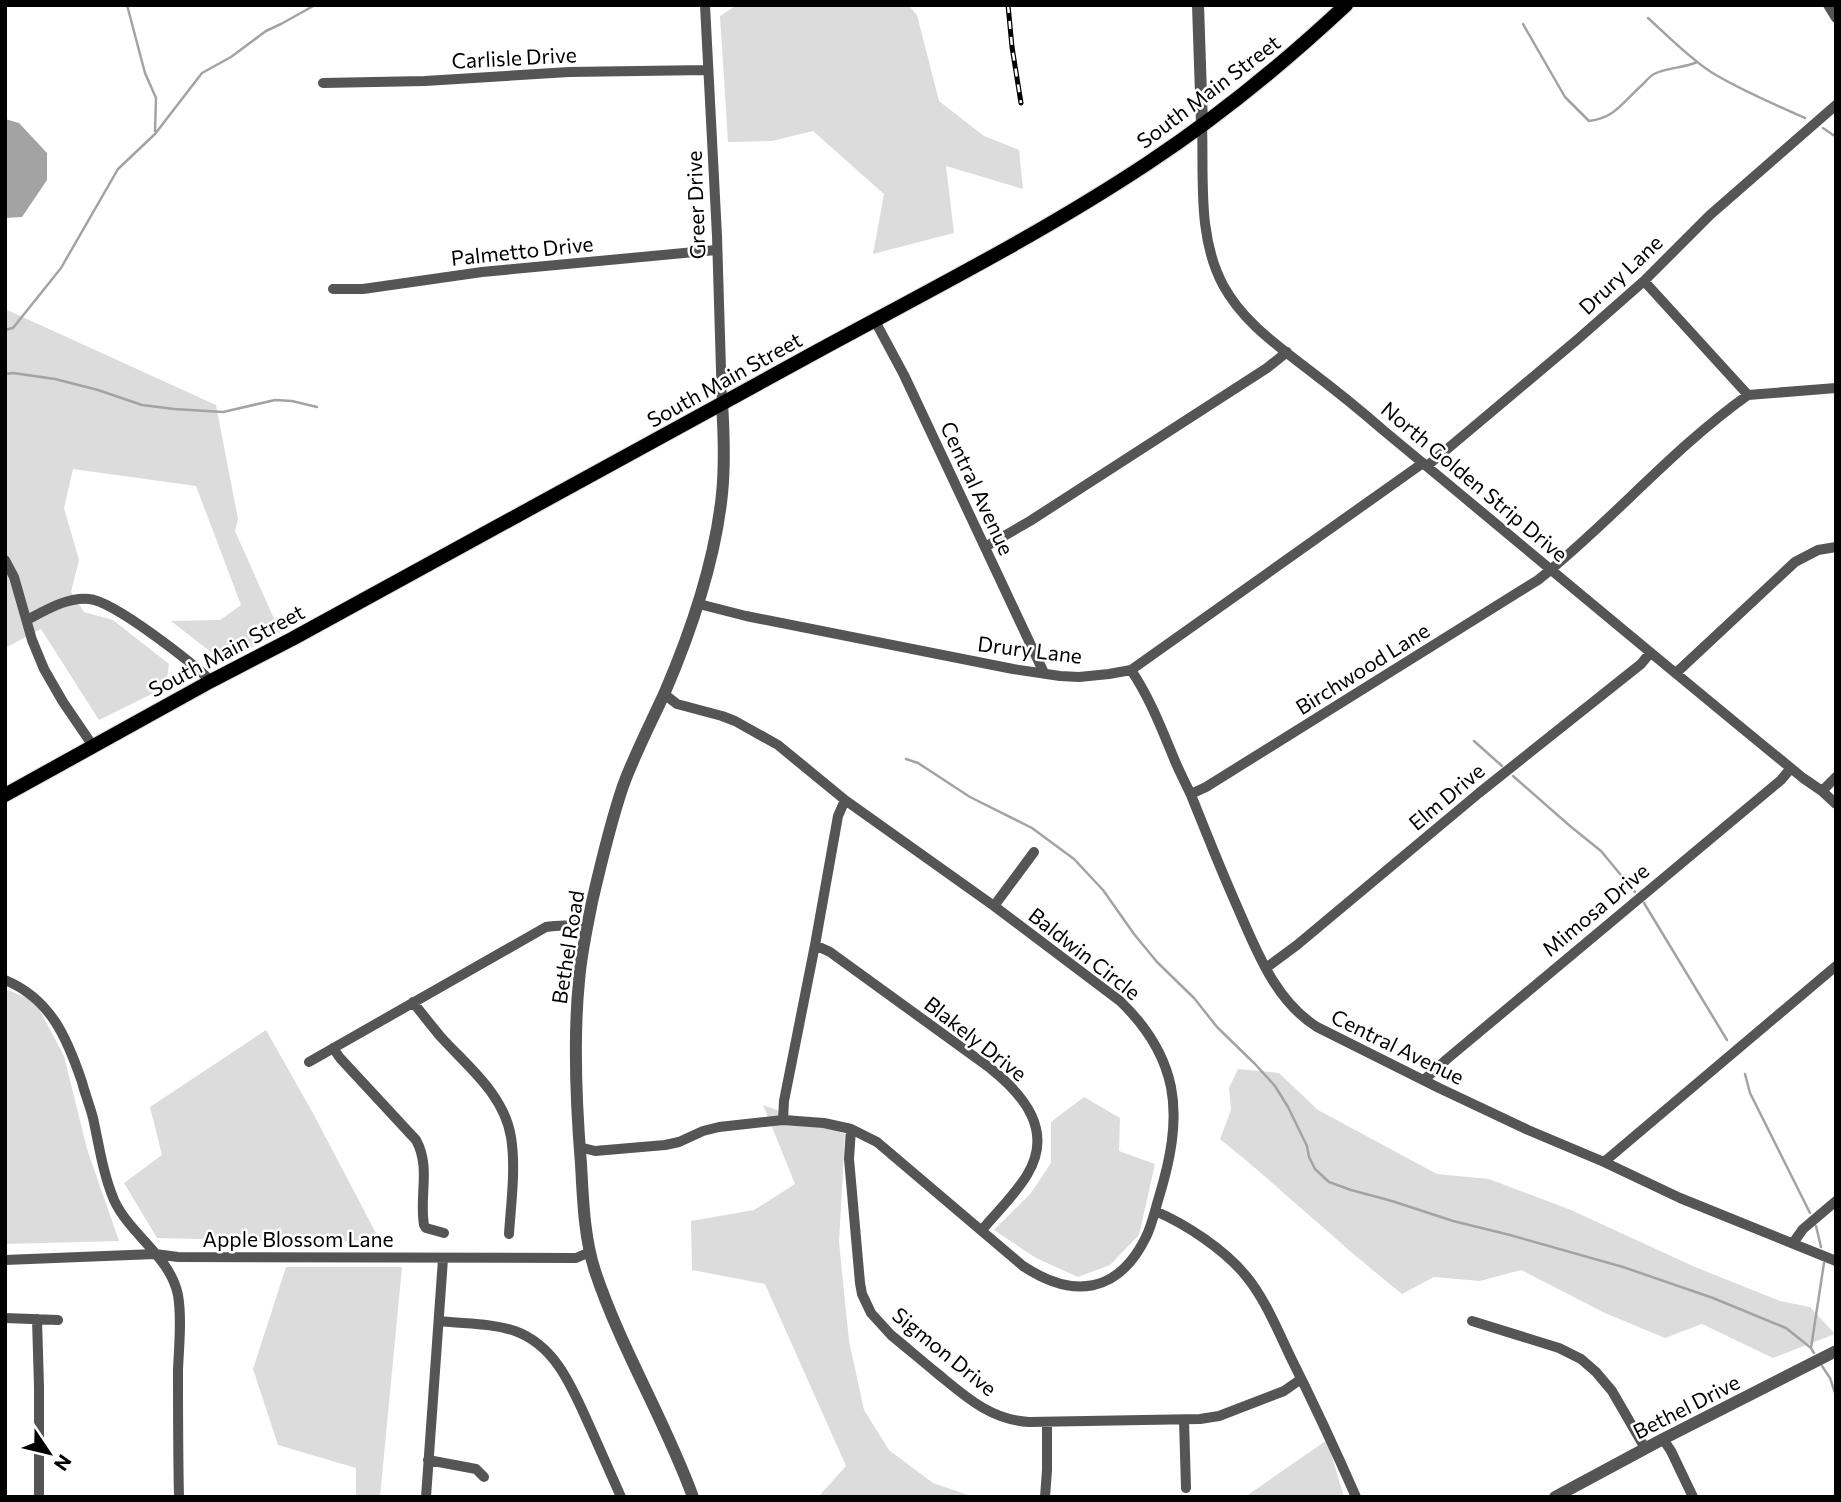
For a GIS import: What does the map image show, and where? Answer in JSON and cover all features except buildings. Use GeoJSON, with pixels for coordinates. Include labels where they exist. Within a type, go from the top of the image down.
{"type":"FeatureCollection","features":[{"type":"Feature","properties":{"kind":"main road","name":"South Main Street"},"geometry":{"type":"LineString","coordinates":[[5,795],[875,321],[1071,211],[1149,162],[1254,86],[1346,5]]}},
{"type":"Feature","properties":{"kind":"street","name":"Greer Drive"},"geometry":{"type":"LineString","coordinates":[[705,5],[717,236],[722,403]]}},
{"type":"Feature","properties":{"kind":"street"},"geometry":{"type":"LineString","coordinates":[[1198,5],[1202,124]]}},
{"type":"Feature","properties":{"kind":"street"},"geometry":{"type":"LineString","coordinates":[[1828,5],[1836,18]]}},
{"type":"Feature","properties":{"kind":"street","name":"Carlisle Drive"},"geometry":{"type":"LineString","coordinates":[[323,83],[425,81],[569,72],[707,70]]}},
{"type":"Feature","properties":{"kind":"street","name":"Drury Lane"},"geometry":{"type":"LineString","coordinates":[[699,604],[746,616],[1013,669],[1079,677],[1131,670],[1425,464],[1578,339],[1644,281],[1710,215],[1836,105]]}},
{"type":"Feature","properties":{"kind":"street","name":"North Golden Strip Drive"},"geometry":{"type":"LineString","coordinates":[[1202,124],[1208,244],[1224,287],[1241,311],[1266,336],[1836,804]]}},
{"type":"Feature","properties":{"kind":"street","name":"Palmetto Drive"},"geometry":{"type":"LineString","coordinates":[[333,289],[363,289],[523,268],[716,250]]}},
{"type":"Feature","properties":{"kind":"street"},"geometry":{"type":"LineString","coordinates":[[1644,281],[1748,395],[1836,388]]}},
{"type":"Feature","properties":{"kind":"street","name":"Central Avenue"},"geometry":{"type":"LineString","coordinates":[[875,321],[904,375],[1044,673]]}},
{"type":"Feature","properties":{"kind":"street"},"geometry":{"type":"LineString","coordinates":[[985,547],[1030,521],[1287,352]]}},
{"type":"Feature","properties":{"kind":"street","name":"Birchwood Lane"},"geometry":{"type":"LineString","coordinates":[[1191,794],[1206,788],[1525,590],[1573,552],[1712,421],[1748,395]]}},
{"type":"Feature","properties":{"kind":"street","name":"Bethel Road"},"geometry":{"type":"LineString","coordinates":[[694,1497],[611,1313],[590,1252],[579,1147],[576,1018],[588,923],[603,852],[634,759],[664,694],[699,604],[722,496],[722,403]]}},
{"type":"Feature","properties":{"kind":"street"},"geometry":{"type":"LineString","coordinates":[[1676,673],[1795,562],[1818,550],[1836,547]]}},
{"type":"Feature","properties":{"kind":"street"},"geometry":{"type":"LineString","coordinates":[[5,560],[44,669],[93,746]]}},
{"type":"Feature","properties":{"kind":"street"},"geometry":{"type":"LineString","coordinates":[[27,620],[54,606],[75,600],[100,602],[146,630],[211,681]]}},
{"type":"Feature","properties":{"kind":"street","name":"Elm Drive"},"geometry":{"type":"LineString","coordinates":[[1266,968],[1641,664],[1650,653]]}},
{"type":"Feature","properties":{"kind":"street","name":"Central Avenue"},"geometry":{"type":"LineString","coordinates":[[1131,670],[1150,702],[1225,880],[1266,968],[1284,997],[1311,1023],[1528,1130],[1680,1198],[1836,1261]]}},
{"type":"Feature","properties":{"kind":"street","name":"Baldwin Circle"},"geometry":{"type":"LineString","coordinates":[[579,1147],[595,1150],[665,1145],[719,1127],[783,1120],[824,1123],[851,1129],[877,1142],[1023,1266],[1039,1276],[1063,1285],[1082,1287],[1104,1282],[1119,1272],[1146,1239],[1168,1163],[1174,1119],[1170,1085],[1157,1049],[1141,1024],[1120,1001],[994,906],[845,800],[778,745],[735,721],[677,704],[664,694]]}},
{"type":"Feature","properties":{"kind":"street","name":"Mimosa Drive"},"geometry":{"type":"LineString","coordinates":[[1424,1080],[1791,768]]}},
{"type":"Feature","properties":{"kind":"street"},"geometry":{"type":"LineString","coordinates":[[1822,791],[1836,777]]}},
{"type":"Feature","properties":{"kind":"street"},"geometry":{"type":"LineString","coordinates":[[783,1120],[784,1101],[838,816],[845,800]]}},
{"type":"Feature","properties":{"kind":"street"},"geometry":{"type":"LineString","coordinates":[[994,906],[1034,852]]}},
{"type":"Feature","properties":{"kind":"street"},"geometry":{"type":"LineString","coordinates":[[309,1062],[546,927],[581,926],[588,923]]}},
{"type":"Feature","properties":{"kind":"street","name":"Blakely Drive"},"geometry":{"type":"LineString","coordinates":[[815,945],[830,952],[990,1068],[1012,1086],[1027,1106],[1037,1136],[1034,1163],[1022,1184],[982,1230]]}},
{"type":"Feature","properties":{"kind":"street"},"geometry":{"type":"LineString","coordinates":[[1604,1162],[1836,966]]}},
{"type":"Feature","properties":{"kind":"street"},"geometry":{"type":"LineString","coordinates":[[5,980],[35,997],[60,1028],[92,1114],[106,1178],[114,1200],[130,1226],[170,1272],[176,1286],[179,1302],[179,1497]]}},
{"type":"Feature","properties":{"kind":"street"},"geometry":{"type":"LineString","coordinates":[[413,1002],[495,1097],[507,1121],[512,1149],[509,1234]]}},
{"type":"Feature","properties":{"kind":"street"},"geometry":{"type":"LineString","coordinates":[[333,1048],[416,1140],[422,1152],[424,1166],[424,1225],[444,1233]]}},
{"type":"Feature","properties":{"kind":"street","name":"Sigmon Drive"},"geometry":{"type":"LineString","coordinates":[[851,1129],[849,1159],[858,1268],[862,1294],[870,1312],[891,1335],[979,1407],[1011,1420],[1047,1422],[1200,1419],[1230,1413],[1284,1391],[1301,1380]]}},
{"type":"Feature","properties":{"kind":"street"},"geometry":{"type":"LineString","coordinates":[[1793,1243],[1803,1229],[1836,1201]]}},
{"type":"Feature","properties":{"kind":"street"},"geometry":{"type":"LineString","coordinates":[[1155,1211],[1175,1220],[1208,1242],[1245,1273],[1263,1301],[1356,1497]]}},
{"type":"Feature","properties":{"kind":"street","name":"Apple Blossom Lane"},"geometry":{"type":"LineString","coordinates":[[5,1260],[155,1254],[178,1257],[576,1258],[590,1252]]}},
{"type":"Feature","properties":{"kind":"street"},"geometry":{"type":"LineString","coordinates":[[426,1497],[443,1259]]}},
{"type":"Feature","properties":{"kind":"street"},"geometry":{"type":"LineString","coordinates":[[5,1318],[58,1320]]}},
{"type":"Feature","properties":{"kind":"street"},"geometry":{"type":"LineString","coordinates":[[37,1319],[39,1497]]}},
{"type":"Feature","properties":{"kind":"street"},"geometry":{"type":"LineString","coordinates":[[440,1321],[508,1329],[529,1338],[547,1352],[571,1387],[621,1497]]}},
{"type":"Feature","properties":{"kind":"street"},"geometry":{"type":"LineString","coordinates":[[1472,1321],[1559,1348],[1581,1359],[1612,1391],[1645,1448]]}},
{"type":"Feature","properties":{"kind":"street","name":"Bethel Drive"},"geometry":{"type":"LineString","coordinates":[[1555,1497],[1836,1351]]}},
{"type":"Feature","properties":{"kind":"street"},"geometry":{"type":"LineString","coordinates":[[1184,1420],[1186,1488]]}},
{"type":"Feature","properties":{"kind":"street"},"geometry":{"type":"LineString","coordinates":[[1045,1497],[1047,1422]]}},
{"type":"Feature","properties":{"kind":"street"},"geometry":{"type":"LineString","coordinates":[[1663,1439],[1693,1497]]}},
{"type":"Feature","properties":{"kind":"street"},"geometry":{"type":"LineString","coordinates":[[428,1460],[476,1469],[484,1477]]}},
{"type":"Feature","properties":{"kind":"shaded area"},"geometry":{"type":"Polygon","coordinates":[[[737,5],[908,5],[917,15],[939,101],[984,136],[1019,150],[1023,189],[946,166],[954,233],[873,254],[884,194],[813,131],[772,141],[728,142],[720,16],[737,5]]]}},
{"type":"Feature","properties":{"kind":"shaded area"},"geometry":{"type":"Polygon","coordinates":[[[5,119],[19,123],[47,153],[47,180],[22,217],[5,218],[5,119]]]}},
{"type":"Feature","properties":{"kind":"shaded area"},"geometry":{"type":"Polygon","coordinates":[[[5,309],[216,405],[238,519],[235,531],[280,632],[242,653],[212,653],[171,621],[220,620],[241,605],[196,486],[73,469],[64,508],[79,560],[71,592],[84,612],[113,620],[169,664],[166,687],[99,720],[41,629],[5,648],[5,309]]]}},
{"type":"Feature","properties":{"kind":"shaded area"},"geometry":{"type":"Polygon","coordinates":[[[5,989],[35,1001],[64,1056],[87,1149],[119,1241],[5,1244],[5,989]]]}},
{"type":"Feature","properties":{"kind":"shaded area"},"geometry":{"type":"Polygon","coordinates":[[[266,1030],[379,1239],[329,1242],[157,1238],[124,1183],[162,1155],[150,1107],[266,1030]]]}},
{"type":"Feature","properties":{"kind":"shaded area"},"geometry":{"type":"Polygon","coordinates":[[[1238,1069],[1279,1073],[1318,1110],[1437,1174],[1489,1179],[1571,1210],[1695,1267],[1780,1301],[1810,1307],[1835,1334],[1773,1358],[1702,1324],[1665,1338],[1605,1313],[1521,1270],[1480,1281],[1434,1277],[1402,1294],[1220,1139],[1231,1110],[1229,1088],[1238,1069]]]}},
{"type":"Feature","properties":{"kind":"shaded area"},"geometry":{"type":"Polygon","coordinates":[[[1084,1097],[1120,1118],[1119,1151],[1155,1164],[1139,1235],[1110,1265],[1078,1277],[1036,1258],[994,1230],[1031,1193],[1051,1163],[1051,1122],[1084,1097]]]}},
{"type":"Feature","properties":{"kind":"shaded area"},"geometry":{"type":"Polygon","coordinates":[[[763,1105],[845,1134],[839,1242],[849,1341],[864,1410],[889,1450],[933,1483],[974,1497],[818,1497],[846,1466],[765,1284],[692,1270],[691,1221],[754,1210],[795,1184],[763,1105]]]}},
{"type":"Feature","properties":{"kind":"shaded area"},"geometry":{"type":"Polygon","coordinates":[[[286,1267],[402,1267],[380,1497],[356,1497],[356,1468],[278,1445],[253,1369],[286,1267]]]}},
{"type":"Feature","properties":{"kind":"shaded area"},"geometry":{"type":"Polygon","coordinates":[[[1327,1440],[1344,1497],[1245,1497],[1327,1440]]]}},
{"type":"Feature","properties":{"kind":"waterway"},"geometry":{"type":"LineString","coordinates":[[127,5],[145,73],[156,98],[155,131]]}},
{"type":"Feature","properties":{"kind":"waterway"},"geometry":{"type":"LineString","coordinates":[[5,330],[13,328],[61,268],[118,169],[155,134],[202,73],[231,57],[266,31],[315,5]]}},
{"type":"Feature","properties":{"kind":"waterway"},"geometry":{"type":"LineString","coordinates":[[1648,18],[1711,72],[1745,91],[1805,118]]}},
{"type":"Feature","properties":{"kind":"waterway"},"geometry":{"type":"LineString","coordinates":[[1523,24],[1565,97],[1589,121],[1612,113],[1654,74],[1697,62]]}},
{"type":"Feature","properties":{"kind":"waterway"},"geometry":{"type":"LineString","coordinates":[[1823,128],[1836,137]]}},
{"type":"Feature","properties":{"kind":"waterway"},"geometry":{"type":"LineString","coordinates":[[5,374],[55,379],[142,405],[174,409],[223,412],[275,400],[317,407]]}},
{"type":"Feature","properties":{"kind":"waterway"},"geometry":{"type":"LineString","coordinates":[[1474,741],[1502,766]]}},
{"type":"Feature","properties":{"kind":"waterway"},"geometry":{"type":"LineString","coordinates":[[906,759],[918,763],[970,797],[1032,828],[1074,859],[1103,890],[1157,962],[1275,1086],[1307,1146],[1315,1169],[1329,1182],[1453,1221],[1623,1267],[1713,1298],[1786,1328],[1814,1353]]}},
{"type":"Feature","properties":{"kind":"waterway"},"geometry":{"type":"LineString","coordinates":[[1513,776],[1601,851],[1635,892]]}},
{"type":"Feature","properties":{"kind":"waterway"},"geometry":{"type":"LineString","coordinates":[[1644,903],[1727,1040]]}},
{"type":"Feature","properties":{"kind":"waterway"},"geometry":{"type":"LineString","coordinates":[[1745,1074],[1750,1093],[1810,1213]]}},
{"type":"Feature","properties":{"kind":"waterway"},"geometry":{"type":"LineString","coordinates":[[1816,1226],[1821,1247]]}},
{"type":"Feature","properties":{"kind":"waterway"},"geometry":{"type":"LineString","coordinates":[[1811,1348],[1824,1263]]}},
{"type":"Feature","properties":{"kind":"waterway"},"geometry":{"type":"LineString","coordinates":[[1822,1366],[1830,1378],[1836,1396]]}},
{"type":"Feature","properties":{"kind":"railway"},"geometry":{"type":"LineString","coordinates":[[1008,5],[1021,103]]}}]}
